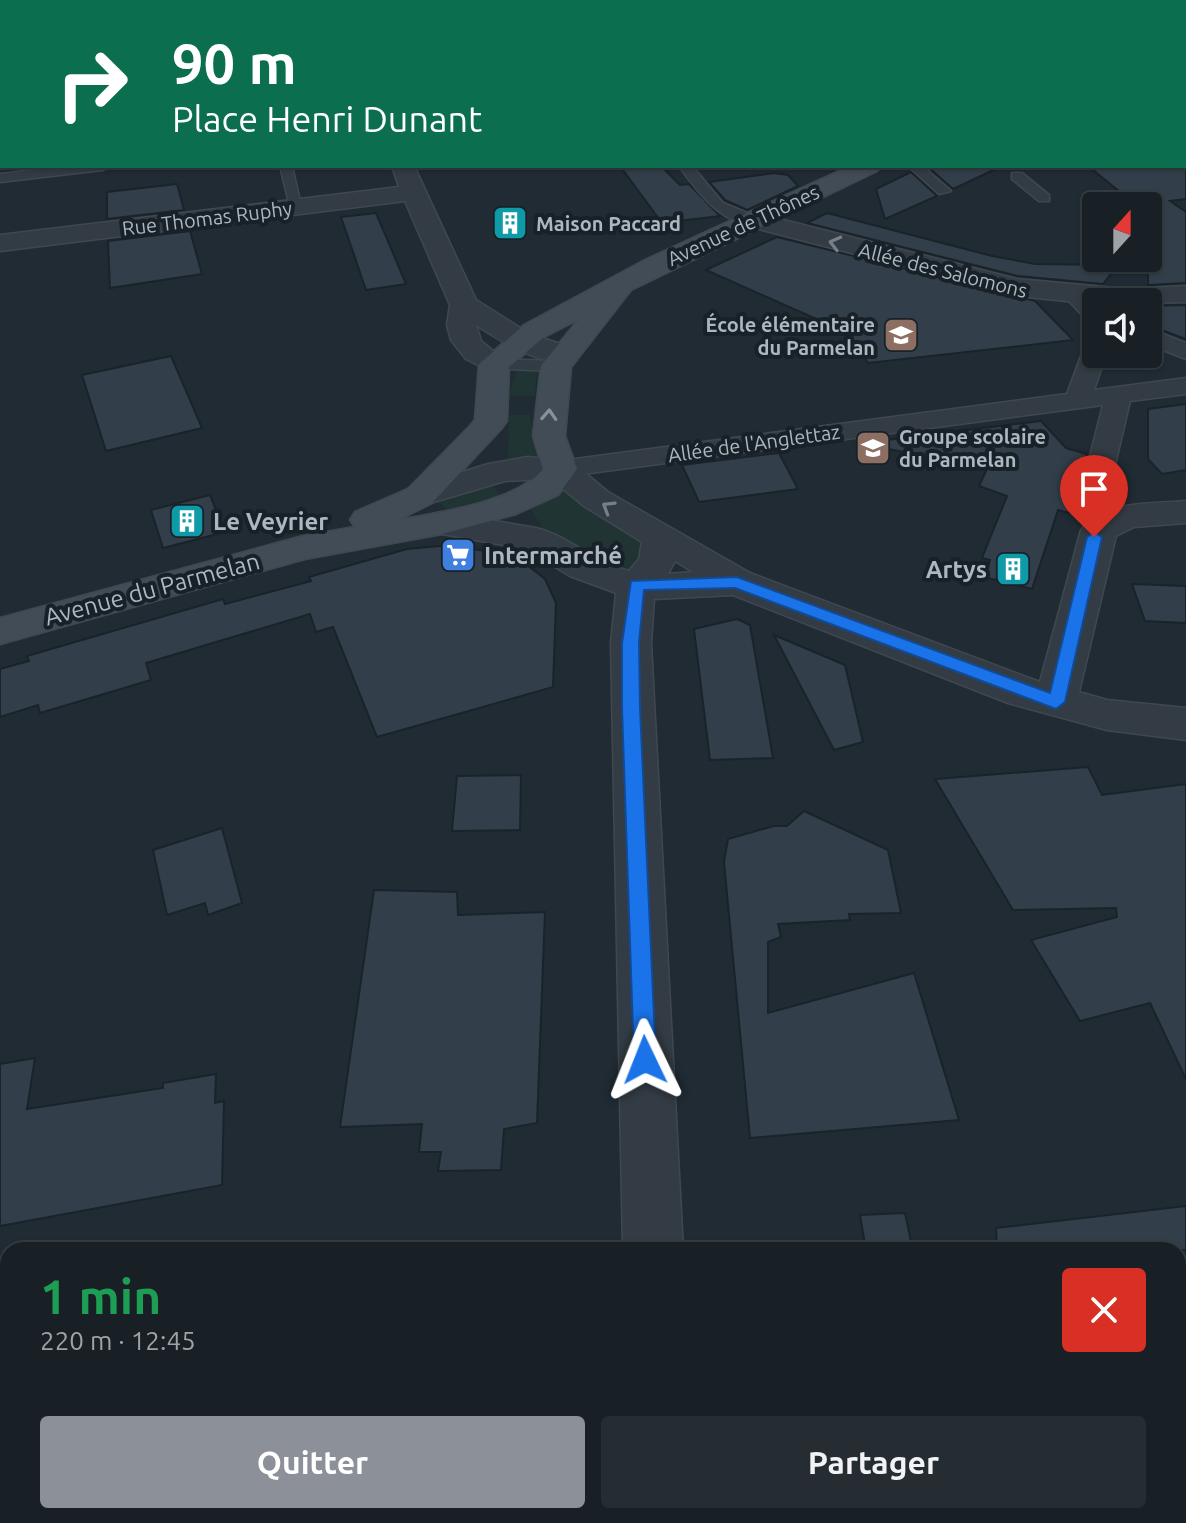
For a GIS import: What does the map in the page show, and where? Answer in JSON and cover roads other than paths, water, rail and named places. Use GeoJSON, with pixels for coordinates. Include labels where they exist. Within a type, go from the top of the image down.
{"type":"FeatureCollection","features":[{"type":"Feature","properties":{"kind":"main road","name":"Avenue de Thônes"},"geometry":{"type":"LineString","coordinates":[[494,364],[520,340],[675,256],[865,168]]}},
{"type":"Feature","properties":{"kind":"main road"},"geometry":{"type":"LineString","coordinates":[[560,469],[549,436],[559,360],[619,287]]}},
{"type":"Feature","properties":{"kind":"main road"},"geometry":{"type":"LineString","coordinates":[[431,509],[462,457],[491,421],[494,364]]}},
{"type":"Feature","properties":{"kind":"main road","name":"Avenue du Parmelan"},"geometry":{"type":"LineString","coordinates":[[0,631],[303,548],[431,509],[516,502],[546,488],[560,469]]}},
{"type":"Feature","properties":{"kind":"street"},"geometry":{"type":"LineString","coordinates":[[403,168],[464,305],[559,360]]}},
{"type":"Feature","properties":{"kind":"street","name":"Rue Thomas Ruphy"},"geometry":{"type":"LineString","coordinates":[[0,243],[414,193]]}},
{"type":"Feature","properties":{"kind":"street","name":"Allée des Salomons"},"geometry":{"type":"LineString","coordinates":[[752,220],[990,285],[1082,305]]}},
{"type":"Feature","properties":{"kind":"street","name":"Allée des Salomons"},"geometry":{"type":"LineString","coordinates":[[1162,297],[1186,294]]}},
{"type":"Feature","properties":{"kind":"street"},"geometry":{"type":"LineString","coordinates":[[464,305],[459,323],[464,337],[478,356],[494,364]]}},
{"type":"Feature","properties":{"kind":"street"},"geometry":{"type":"LineString","coordinates":[[1162,341],[1186,352]]}},
{"type":"Feature","properties":{"kind":"street"},"geometry":{"type":"LineString","coordinates":[[1078,400],[1089,368]]}},
{"type":"Feature","properties":{"kind":"street","name":"Allée de l'Anglettaz"},"geometry":{"type":"LineString","coordinates":[[560,469],[1186,386]]}},
{"type":"Feature","properties":{"kind":"street"},"geometry":{"type":"LineString","coordinates":[[1106,524],[1094,495],[1119,394]]}},
{"type":"Feature","properties":{"kind":"street"},"geometry":{"type":"LineString","coordinates":[[491,421],[500,471],[536,539]]}},
{"type":"Feature","properties":{"kind":"street"},"geometry":{"type":"LineString","coordinates":[[431,509],[500,471],[528,467],[560,469],[574,485],[737,582],[1056,702],[1121,717],[1186,724]]}},
{"type":"Feature","properties":{"kind":"street"},"geometry":{"type":"LineString","coordinates":[[431,509],[536,539],[599,576],[636,585],[737,582]]}},
{"type":"Feature","properties":{"kind":"street"},"geometry":{"type":"LineString","coordinates":[[1056,702],[1094,537],[1106,524],[1127,517],[1175,522]]}},
{"type":"Feature","properties":{"kind":"street"},"geometry":{"type":"LineString","coordinates":[[653,1242],[631,643],[636,585],[655,568],[661,551],[660,537]]}},
{"type":"Feature","properties":{"kind":"lane"},"geometry":{"type":"LineString","coordinates":[[0,178],[86,168]]}},
{"type":"Feature","properties":{"kind":"lane"},"geometry":{"type":"LineString","coordinates":[[287,168],[297,207]]}},
{"type":"Feature","properties":{"kind":"lane"},"geometry":{"type":"LineString","coordinates":[[687,168],[718,206],[752,220]]}},
{"type":"Feature","properties":{"kind":"lane"},"geometry":{"type":"LineString","coordinates":[[916,168],[944,191]]}},
{"type":"Feature","properties":{"kind":"lane"},"geometry":{"type":"LineString","coordinates":[[1017,176],[1044,198]]}},
{"type":"Feature","properties":{"kind":"lane"},"geometry":{"type":"LineString","coordinates":[[494,364],[559,360]]}},
{"type":"Feature","properties":{"kind":"place","name":"Maison Paccard"},"geometry":{"type":"Point","coordinates":[510,223]}},
{"type":"Feature","properties":{"kind":"place","name":"École élémentaire du Parmelan"},"geometry":{"type":"Point","coordinates":[901,335]}},
{"type":"Feature","properties":{"kind":"place","name":"Groupe scolaire du Parmelan"},"geometry":{"type":"Point","coordinates":[873,448]}},
{"type":"Feature","properties":{"kind":"place","name":"Le Veyrier"},"geometry":{"type":"Point","coordinates":[187,521]}},
{"type":"Feature","properties":{"kind":"place","name":"Intermarché"},"geometry":{"type":"Point","coordinates":[458,555]}},
{"type":"Feature","properties":{"kind":"place","name":"Artys"},"geometry":{"type":"Point","coordinates":[1013,569]}}]}
